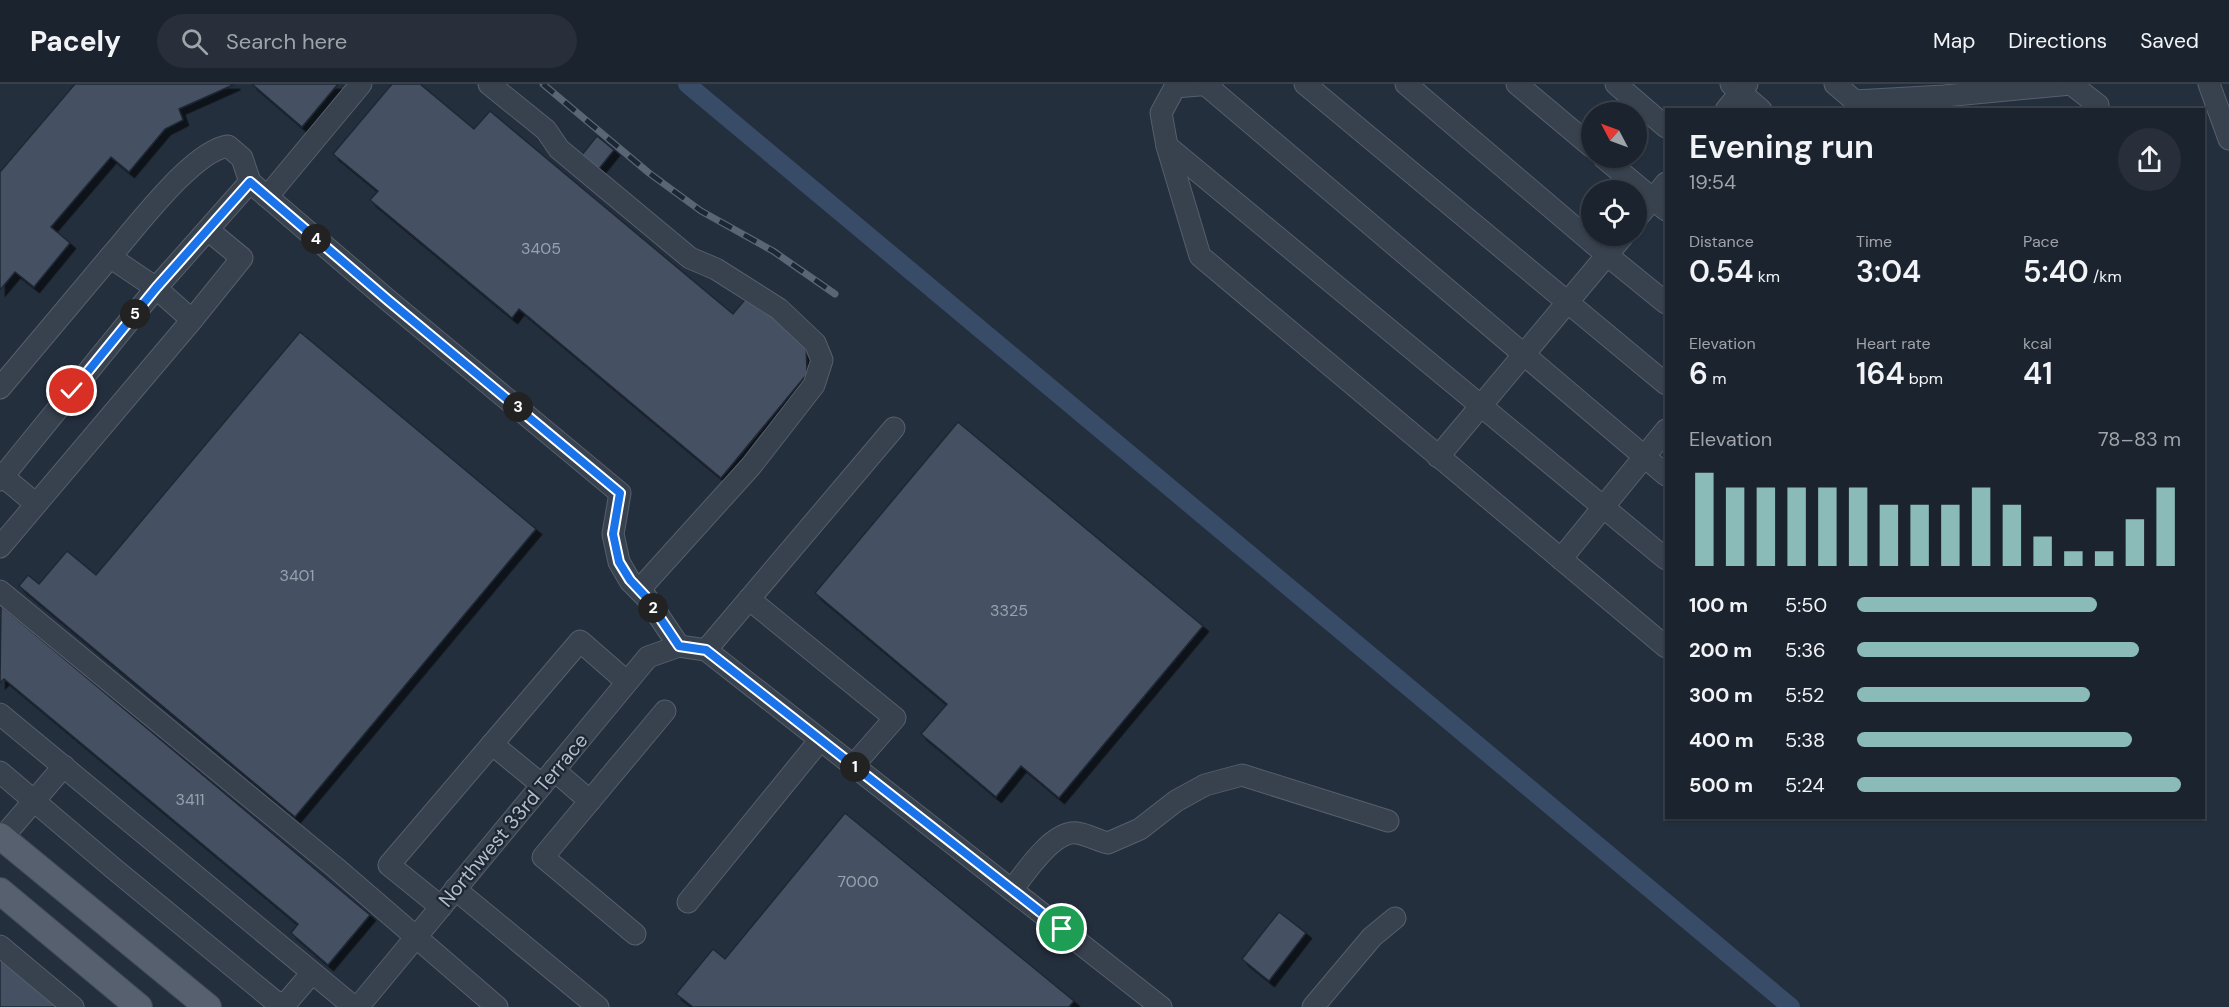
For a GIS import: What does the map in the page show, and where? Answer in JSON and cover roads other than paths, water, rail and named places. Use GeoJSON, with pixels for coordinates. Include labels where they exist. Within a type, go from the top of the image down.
{"type":"FeatureCollection","features":[{"type":"Feature","properties":{"kind":"main road"},"geometry":{"type":"LineString","coordinates":[[1,839],[208,1007]]}},
{"type":"Feature","properties":{"kind":"main road"},"geometry":{"type":"LineString","coordinates":[[0,891],[140,1007]]}},
{"type":"Feature","properties":{"kind":"street"},"geometry":{"type":"LineString","coordinates":[[267,196],[361,84]]}},
{"type":"Feature","properties":{"kind":"street"},"geometry":{"type":"LineString","coordinates":[[489,84],[546,130],[559,149],[690,258],[716,269],[779,309],[815,343],[822,360],[814,385],[751,466],[639,590]]}},
{"type":"Feature","properties":{"kind":"street"},"geometry":{"type":"LineString","coordinates":[[1305,84],[1665,383]]}},
{"type":"Feature","properties":{"kind":"street"},"geometry":{"type":"LineString","coordinates":[[1406,84],[1665,302]]}},
{"type":"Feature","properties":{"kind":"street"},"geometry":{"type":"LineString","coordinates":[[1516,84],[1581,138]]}},
{"type":"Feature","properties":{"kind":"street"},"geometry":{"type":"LineString","coordinates":[[1616,84],[1665,126]]}},
{"type":"Feature","properties":{"kind":"street"},"geometry":{"type":"LineString","coordinates":[[1835,84],[1860,105],[1952,103],[2071,84],[2098,105],[2097,108]]}},
{"type":"Feature","properties":{"kind":"street"},"geometry":{"type":"LineString","coordinates":[[2209,84],[2229,140]]}},
{"type":"Feature","properties":{"kind":"street"},"geometry":{"type":"LineString","coordinates":[[1665,474],[1209,85],[1174,87],[1161,113],[1167,146],[1200,256],[1665,646]]}},
{"type":"Feature","properties":{"kind":"street"},"geometry":{"type":"LineString","coordinates":[[1727,108],[1740,86],[1759,108]]}},
{"type":"Feature","properties":{"kind":"street"},"geometry":{"type":"LineString","coordinates":[[0,388],[180,177],[216,147],[228,146],[242,158],[250,182],[620,493],[614,520],[614,546],[619,562],[679,646],[706,650],[1161,1007]]}},
{"type":"Feature","properties":{"kind":"street"},"geometry":{"type":"LineString","coordinates":[[1167,146],[1665,558]]}},
{"type":"Feature","properties":{"kind":"street"},"geometry":{"type":"LineString","coordinates":[[1619,168],[1662,197],[1647,210]]}},
{"type":"Feature","properties":{"kind":"street"},"geometry":{"type":"LineString","coordinates":[[36,504],[1,477],[156,288],[250,182]]}},
{"type":"Feature","properties":{"kind":"street"},"geometry":{"type":"LineString","coordinates":[[0,547],[242,258],[208,230]]}},
{"type":"Feature","properties":{"kind":"street"},"geometry":{"type":"LineString","coordinates":[[1438,457],[1615,246]]}},
{"type":"Feature","properties":{"kind":"street"},"geometry":{"type":"LineString","coordinates":[[110,257],[156,288],[192,320]]}},
{"type":"Feature","properties":{"kind":"street"},"geometry":{"type":"LineString","coordinates":[[706,650],[894,428]]}},
{"type":"Feature","properties":{"kind":"street"},"geometry":{"type":"LineString","coordinates":[[1561,559],[1665,430]]}},
{"type":"Feature","properties":{"kind":"street"},"geometry":{"type":"LineString","coordinates":[[0,591],[327,861],[497,1007]]}},
{"type":"Feature","properties":{"kind":"street"},"geometry":{"type":"LineString","coordinates":[[749,599],[895,718],[854,766]]}},
{"type":"Feature","properties":{"kind":"street"},"geometry":{"type":"LineString","coordinates":[[441,907],[389,865],[580,641],[627,682]]}},
{"type":"Feature","properties":{"kind":"street","name":"Northwest 33rd Terrace"},"geometry":{"type":"LineString","coordinates":[[356,1007],[648,657],[679,646]]}},
{"type":"Feature","properties":{"kind":"street"},"geometry":{"type":"LineString","coordinates":[[635,934],[543,857],[665,711]]}},
{"type":"Feature","properties":{"kind":"street"},"geometry":{"type":"LineString","coordinates":[[0,714],[356,1007]]}},
{"type":"Feature","properties":{"kind":"street"},"geometry":{"type":"LineString","coordinates":[[688,902],[820,740]]}},
{"type":"Feature","properties":{"kind":"street"},"geometry":{"type":"LineString","coordinates":[[492,744],[590,801]]}},
{"type":"Feature","properties":{"kind":"street"},"geometry":{"type":"LineString","coordinates":[[1,839],[64,766]]}},
{"type":"Feature","properties":{"kind":"street"},"geometry":{"type":"LineString","coordinates":[[0,772],[277,1003],[287,1002],[312,973]]}},
{"type":"Feature","properties":{"kind":"street"},"geometry":{"type":"LineString","coordinates":[[1012,890],[1035,859],[1061,836],[1077,833],[1108,843],[1140,829],[1176,801],[1205,785],[1242,775],[1388,821]]}},
{"type":"Feature","properties":{"kind":"street"},"geometry":{"type":"LineString","coordinates":[[455,889],[598,1007]]}},
{"type":"Feature","properties":{"kind":"street"},"geometry":{"type":"LineString","coordinates":[[1313,1007],[1372,937],[1395,918]]}},
{"type":"Feature","properties":{"kind":"street"},"geometry":{"type":"LineString","coordinates":[[0,946],[73,1007]]}},
{"type":"Feature","properties":{"kind":"waterway"},"geometry":{"type":"LineString","coordinates":[[687,84],[1791,1007]]}},
{"type":"Feature","properties":{"kind":"railway"},"geometry":{"type":"LineString","coordinates":[[543,84],[649,173],[701,211],[773,251],[835,294]]}}]}
